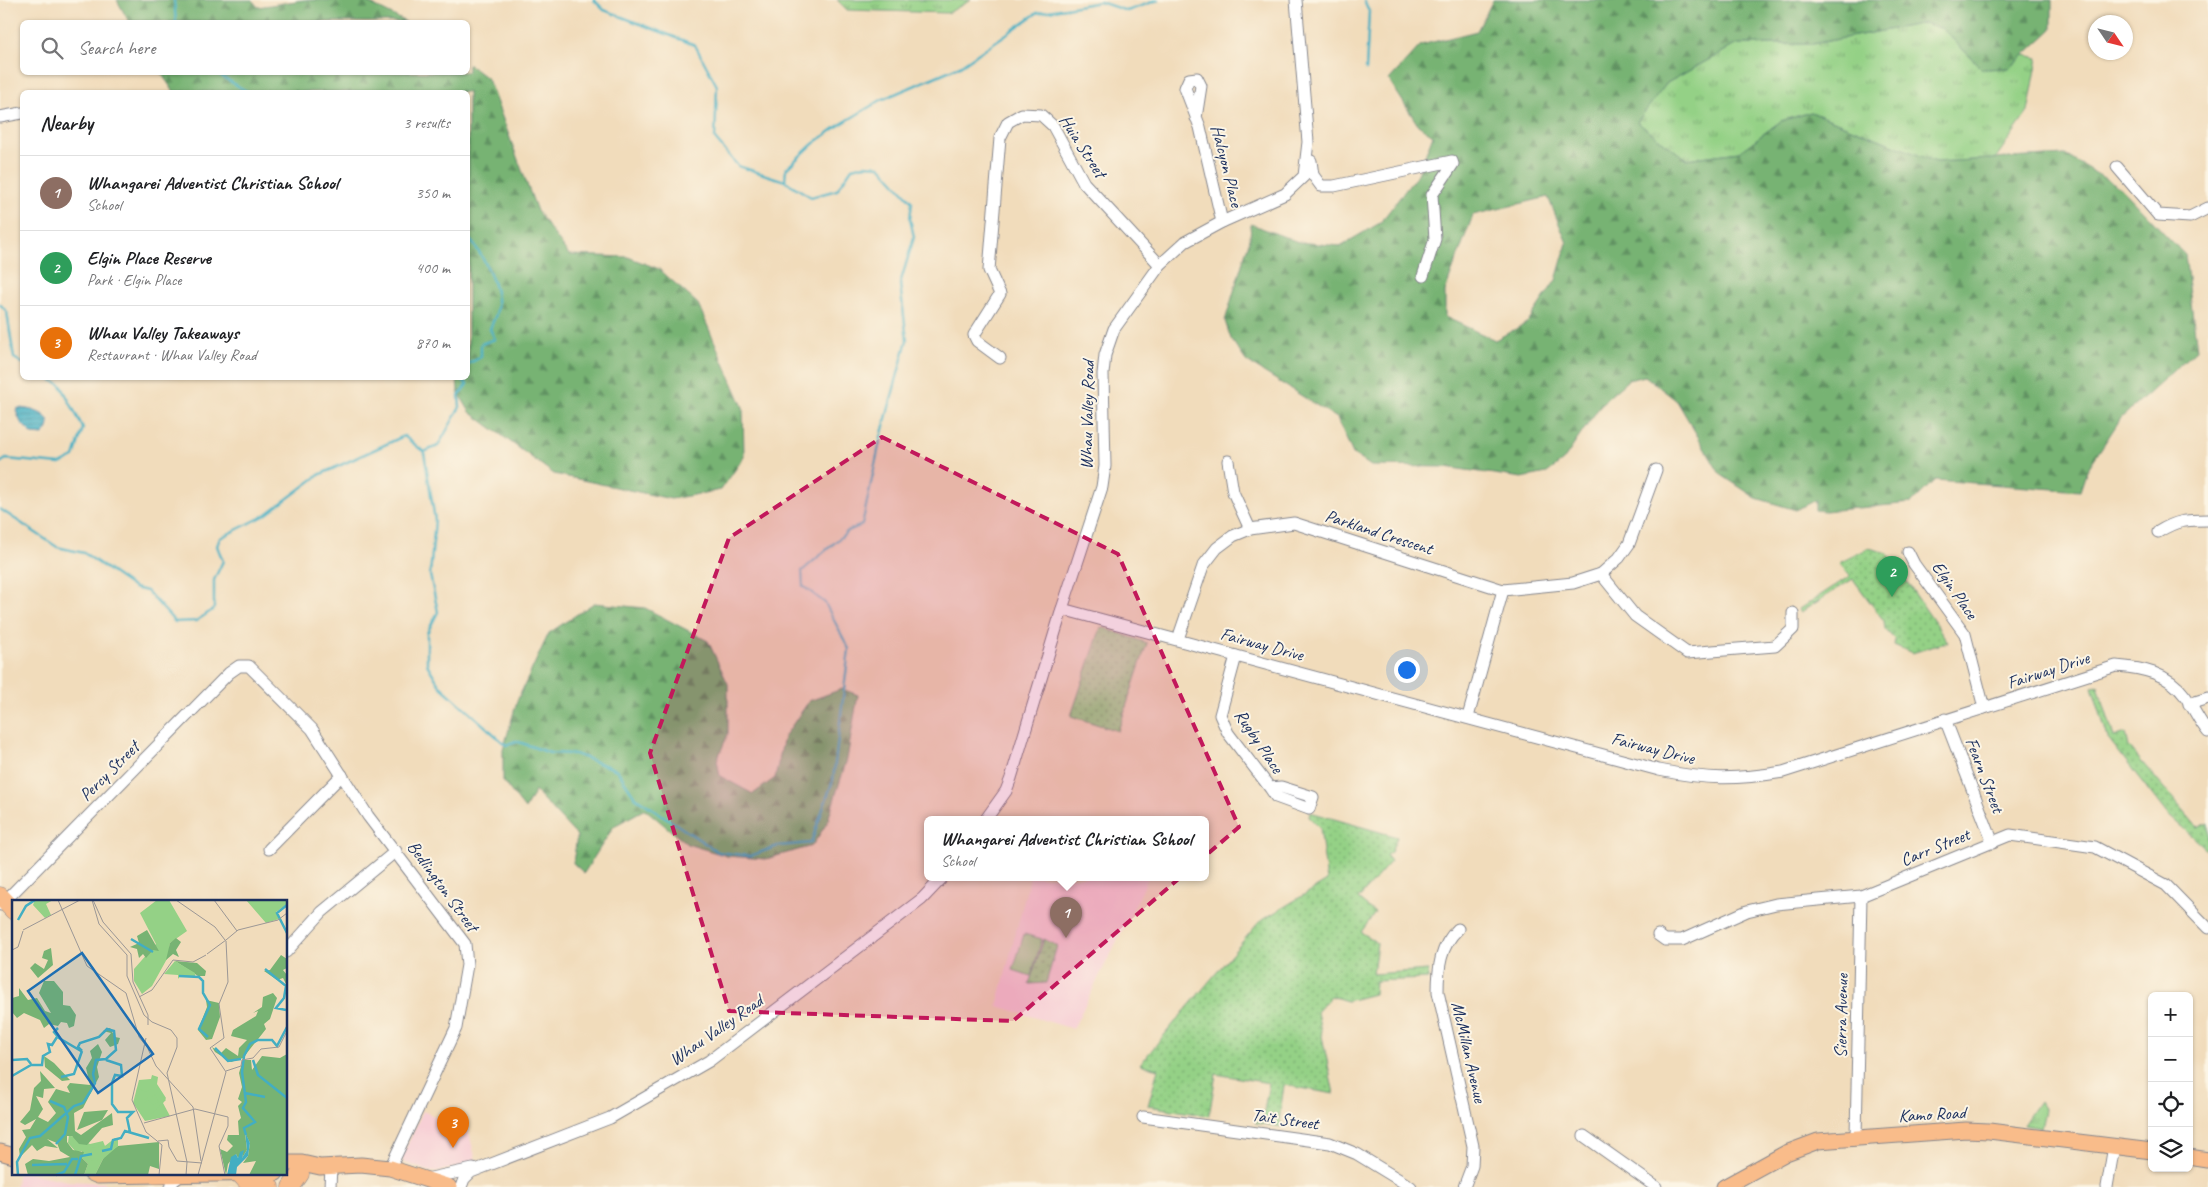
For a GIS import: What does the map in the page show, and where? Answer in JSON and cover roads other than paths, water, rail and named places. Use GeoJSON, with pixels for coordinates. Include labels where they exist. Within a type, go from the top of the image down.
{"type":"FeatureCollection","features":[{"type":"Feature","properties":{"kind":"highway"},"geometry":{"type":"LineString","coordinates":[[240,1174],[252,1187]]}},
{"type":"Feature","properties":{"kind":"highway"},"geometry":{"type":"LineString","coordinates":[[259,1174],[270,1187]]}},
{"type":"Feature","properties":{"kind":"main road","name":"Kamo Road"},"geometry":{"type":"LineString","coordinates":[[1724,1187],[1801,1146],[1818,1141],[1856,1137],[1990,1131],[2148,1150]]}},
{"type":"Feature","properties":{"kind":"main road"},"geometry":{"type":"LineString","coordinates":[[2193,1158],[2208,1160]]}},
{"type":"Feature","properties":{"kind":"main road"},"geometry":{"type":"LineString","coordinates":[[288,1163],[302,1163],[325,1167],[361,1165],[390,1168],[449,1187]]}},
{"type":"Feature","properties":{"kind":"main road"},"geometry":{"type":"LineString","coordinates":[[280,1174],[295,1180],[325,1167]]}},
{"type":"Feature","properties":{"kind":"main road"},"geometry":{"type":"LineString","coordinates":[[93,1174],[98,1176],[240,1174]]}},
{"type":"Feature","properties":{"kind":"street","name":"Whau Valley Road"},"geometry":{"type":"LineString","coordinates":[[988,816],[1006,791],[1011,778],[1062,608],[1103,481],[1105,466],[1102,374],[1105,355],[1114,329],[1160,265],[1185,242],[1222,222],[1285,194],[1304,176],[1308,142],[1296,0]]}},
{"type":"Feature","properties":{"kind":"street"},"geometry":{"type":"LineString","coordinates":[[0,117],[20,113]]}},
{"type":"Feature","properties":{"kind":"street","name":"Huia Street"},"geometry":{"type":"LineString","coordinates":[[1000,358],[974,337],[999,297],[999,291],[989,270],[1000,138],[1008,122],[1022,114],[1040,115],[1053,126],[1084,183],[1160,265]]}},
{"type":"Feature","properties":{"kind":"street","name":"Halcyon Place"},"geometry":{"type":"LineString","coordinates":[[1196,118],[1222,222]]}},
{"type":"Feature","properties":{"kind":"street"},"geometry":{"type":"LineString","coordinates":[[1308,142],[1313,176],[1321,186],[1334,186],[1452,161],[1453,164],[1432,195],[1435,239],[1423,276]]}},
{"type":"Feature","properties":{"kind":"street"},"geometry":{"type":"LineString","coordinates":[[2117,167],[2158,214],[2190,217],[2208,208]]}},
{"type":"Feature","properties":{"kind":"street"},"geometry":{"type":"LineString","coordinates":[[1228,461],[1233,492],[1250,529]]}},
{"type":"Feature","properties":{"kind":"street"},"geometry":{"type":"LineString","coordinates":[[1468,717],[1503,590],[1573,584],[1601,574],[1619,558],[1628,544],[1656,470]]}},
{"type":"Feature","properties":{"kind":"street"},"geometry":{"type":"LineString","coordinates":[[2158,532],[2172,523],[2184,520],[2208,520]]}},
{"type":"Feature","properties":{"kind":"street","name":"Parkland Crescent"},"geometry":{"type":"LineString","coordinates":[[1178,639],[1202,566],[1217,548],[1233,536],[1250,529],[1272,524],[1294,523],[1503,590]]}},
{"type":"Feature","properties":{"kind":"street","name":"Elgin Place"},"geometry":{"type":"LineString","coordinates":[[1908,552],[1914,564],[1964,634],[1984,708]]}},
{"type":"Feature","properties":{"kind":"street"},"geometry":{"type":"LineString","coordinates":[[1601,574],[1635,616],[1687,653],[1775,646],[1793,629],[1793,613]]}},
{"type":"Feature","properties":{"kind":"street","name":"Fairway Drive"},"geometry":{"type":"LineString","coordinates":[[1062,608],[1659,770],[1696,777],[1732,779],[1783,772],[2116,666],[2150,670],[2171,682],[2186,697],[2208,732]]}},
{"type":"Feature","properties":{"kind":"street","name":"Rugby Place"},"geometry":{"type":"LineString","coordinates":[[1236,656],[1220,715],[1228,733],[1270,788]]}},
{"type":"Feature","properties":{"kind":"street","name":"Bedlington Street"},"geometry":{"type":"LineString","coordinates":[[244,664],[259,674],[312,729],[368,816],[458,932],[465,944],[467,955],[456,1028],[390,1168]]}},
{"type":"Feature","properties":{"kind":"street","name":"Percy Street"},"geometry":{"type":"LineString","coordinates":[[5,904],[229,673],[244,664]]}},
{"type":"Feature","properties":{"kind":"street"},"geometry":{"type":"LineString","coordinates":[[2189,704],[2208,698]]}},
{"type":"Feature","properties":{"kind":"street","name":"Fearn Street"},"geometry":{"type":"LineString","coordinates":[[1945,719],[1993,843]]}},
{"type":"Feature","properties":{"kind":"street"},"geometry":{"type":"LineString","coordinates":[[269,849],[342,775]]}},
{"type":"Feature","properties":{"kind":"street","name":"Carr Street"},"geometry":{"type":"LineString","coordinates":[[1658,935],[1665,940],[1682,940],[1747,911],[1776,904],[1861,896],[2010,835],[2095,847],[2166,885],[2208,928]]}},
{"type":"Feature","properties":{"kind":"street"},"geometry":{"type":"LineString","coordinates":[[288,950],[322,912],[396,851]]}},
{"type":"Feature","properties":{"kind":"street","name":"Whau Valley Road"},"geometry":{"type":"LineString","coordinates":[[426,1179],[482,1167],[610,1118],[709,1061],[922,899],[939,881]]}},
{"type":"Feature","properties":{"kind":"street","name":"Sierra Avenue"},"geometry":{"type":"LineString","coordinates":[[1856,1137],[1861,896]]}},
{"type":"Feature","properties":{"kind":"street","name":"McMillan Avenue"},"geometry":{"type":"LineString","coordinates":[[1458,929],[1444,949],[1439,970],[1438,992],[1474,1146],[1472,1166],[1464,1187]]}},
{"type":"Feature","properties":{"kind":"street","name":"Tait Street"},"geometry":{"type":"LineString","coordinates":[[1143,1118],[1330,1144],[1357,1154],[1411,1187]]}},
{"type":"Feature","properties":{"kind":"street"},"geometry":{"type":"LineString","coordinates":[[1584,1136],[1656,1187]]}},
{"type":"Feature","properties":{"kind":"street"},"geometry":{"type":"LineString","coordinates":[[2107,1187],[2114,1146]]}},
{"type":"Feature","properties":{"kind":"street"},"geometry":{"type":"LineString","coordinates":[[325,1167],[330,1187]]}},
{"type":"Feature","properties":{"kind":"street","name":"Whau Valley Road"},"geometry":{"type":"LineString","coordinates":[[461,1187],[466,1177],[482,1167]]}},
{"type":"Feature","properties":{"kind":"street"},"geometry":{"type":"LineString","coordinates":[[154,1175],[166,1187]]}},
{"type":"Feature","properties":{"kind":"street"},"geometry":{"type":"LineString","coordinates":[[171,1187],[173,1182],[182,1175]]}},
{"type":"Feature","properties":{"kind":"water"},"geometry":{"type":"Polygon","coordinates":[[[18,408],[37,412],[47,418],[48,428],[43,435],[32,434],[21,423],[16,411],[18,408]]]}},
{"type":"Feature","properties":{"kind":"waterway"},"geometry":{"type":"LineString","coordinates":[[174,0],[176,20]]}},
{"type":"Feature","properties":{"kind":"waterway"},"geometry":{"type":"LineString","coordinates":[[0,509],[57,547],[84,553],[134,588],[147,591],[175,622],[196,621],[214,609],[214,580],[223,561],[217,546],[220,538],[264,516],[319,475],[404,436],[424,452],[435,520],[430,575],[438,612],[427,633],[427,664],[440,686],[506,745],[516,741],[550,753],[575,754],[617,770],[635,797],[718,852],[750,856],[778,846],[811,843],[833,780],[849,649],[825,603],[803,586],[802,571],[848,531],[862,525],[881,437],[907,340],[900,284],[914,237],[910,219],[912,202],[880,166],[864,165],[852,168],[837,190],[811,197],[785,181],[738,166],[715,139],[717,86],[695,45],[604,10],[594,0]]}},
{"type":"Feature","properties":{"kind":"waterway"},"geometry":{"type":"LineString","coordinates":[[785,181],[786,169],[813,144],[838,126],[881,100],[960,66],[1037,13],[1100,2],[1127,11],[1158,0]]}},
{"type":"Feature","properties":{"kind":"waterway"},"geometry":{"type":"LineString","coordinates":[[1364,0],[1369,11],[1366,70]]}},
{"type":"Feature","properties":{"kind":"waterway"},"geometry":{"type":"LineString","coordinates":[[219,75],[245,90]]}},
{"type":"Feature","properties":{"kind":"waterway"},"geometry":{"type":"LineString","coordinates":[[470,240],[485,262],[493,282],[497,301],[496,313],[490,329],[495,339],[481,344],[481,357],[470,363]]}},
{"type":"Feature","properties":{"kind":"waterway"},"geometry":{"type":"LineString","coordinates":[[0,304],[7,312],[14,358],[20,362]]}},
{"type":"Feature","properties":{"kind":"waterway"},"geometry":{"type":"LineString","coordinates":[[0,463],[6,459],[60,464],[74,457],[83,428],[61,385],[51,380]]}},
{"type":"Feature","properties":{"kind":"waterway"},"geometry":{"type":"LineString","coordinates":[[424,452],[438,446],[460,407],[459,396],[467,384],[462,380]]}},
{"type":"Feature","properties":{"kind":"place","name":"Elgin Place Reserve"},"geometry":{"type":"Point","coordinates":[1892,597]}},
{"type":"Feature","properties":{"kind":"place","name":"Whangarei Adventist Christian School"},"geometry":{"type":"Point","coordinates":[1066,938]}},
{"type":"Feature","properties":{"kind":"place","name":"Whau Valley Takeaways"},"geometry":{"type":"Point","coordinates":[453,1148]}}]}
